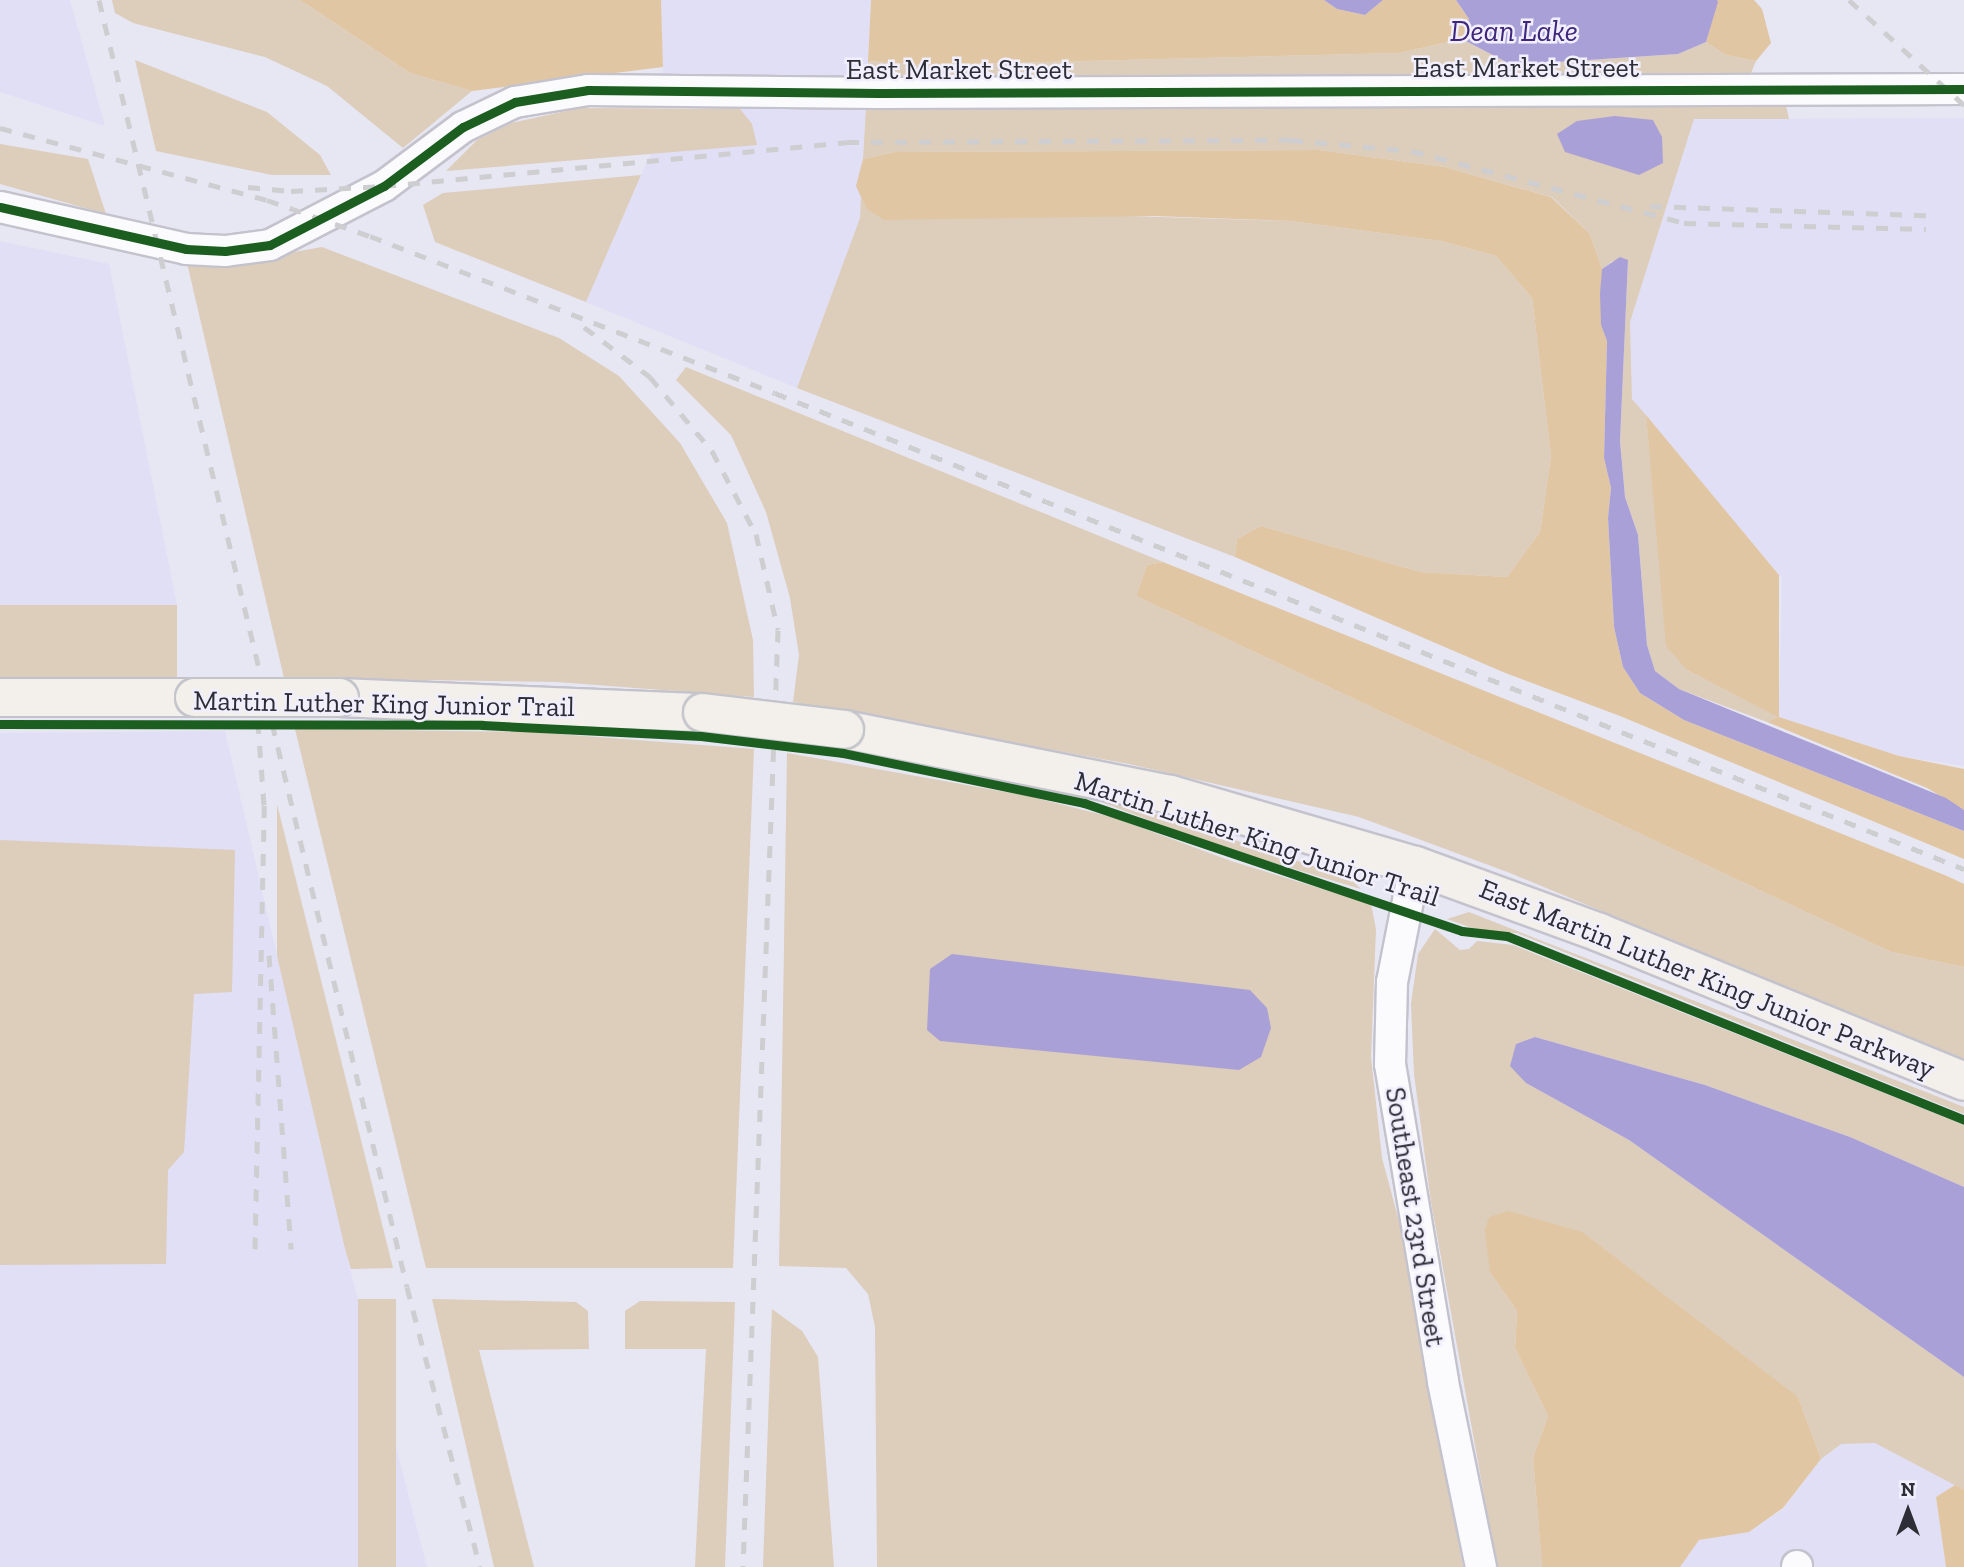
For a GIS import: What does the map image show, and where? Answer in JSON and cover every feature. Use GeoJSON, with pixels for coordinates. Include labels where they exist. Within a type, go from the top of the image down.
{"type":"FeatureCollection","features":[{"type":"Feature","properties":{"kind":"main road","name":"East Martin Luther King Junior Parkway"},"geometry":{"type":"LineString","coordinates":[[0,697],[339,697],[702,712],[844,729],[1170,794],[1415,865],[1599,932],[1964,1081]]}},
{"type":"Feature","properties":{"kind":"street","name":"East Market Street"},"geometry":{"type":"LineString","coordinates":[[0,207],[186,248],[225,251],[270,245],[384,186],[463,127],[515,102],[588,90],[879,93],[1964,89]]}},
{"type":"Feature","properties":{"kind":"street","name":"Southeast 23rd Street"},"geometry":{"type":"LineString","coordinates":[[1415,865],[1392,982],[1390,1064],[1443,1382],[1481,1567]]}},
{"type":"Feature","properties":{"kind":"shaded area"},"geometry":{"type":"Polygon","coordinates":[[[0,0],[70,0],[105,126],[0,92],[0,0]]]}},
{"type":"Feature","properties":{"kind":"shaded area"},"geometry":{"type":"Polygon","coordinates":[[[112,0],[300,0],[410,73],[472,91],[403,148],[327,86],[265,57],[133,23],[115,13],[112,0]]]}},
{"type":"Feature","properties":{"kind":"shaded area"},"geometry":{"type":"Polygon","coordinates":[[[300,0],[661,0],[663,67],[472,91],[410,73],[300,0]]]}},
{"type":"Feature","properties":{"kind":"shaded area"},"geometry":{"type":"Polygon","coordinates":[[[661,0],[871,0],[860,218],[797,388],[586,302],[664,122],[661,0]]]}},
{"type":"Feature","properties":{"kind":"shaded area"},"geometry":{"type":"Polygon","coordinates":[[[871,0],[1324,0],[1337,9],[1365,15],[1383,0],[1456,0],[1469,19],[1462,39],[1399,53],[930,65],[868,61],[871,0]]]}},
{"type":"Feature","properties":{"kind":"shaded area"},"geometry":{"type":"Polygon","coordinates":[[[1717,0],[1754,0],[1762,9],[1771,43],[1756,61],[1726,55],[1706,42],[1717,0]]]}},
{"type":"Feature","properties":{"kind":"shaded area"},"geometry":{"type":"Polygon","coordinates":[[[1462,39],[1512,65],[1678,54],[1706,42],[1726,55],[1756,61],[1751,73],[867,76],[868,61],[930,65],[1399,53],[1462,39]]]}},
{"type":"Feature","properties":{"kind":"shaded area"},"geometry":{"type":"Polygon","coordinates":[[[135,60],[267,112],[320,155],[331,175],[272,175],[156,151],[135,60]]]}},
{"type":"Feature","properties":{"kind":"shaded area"},"geometry":{"type":"Polygon","coordinates":[[[1785,101],[1789,119],[1694,119],[1630,322],[1632,399],[1646,415],[1659,550],[1687,670],[1779,717],[1767,722],[1679,689],[1655,671],[1647,645],[1638,535],[1625,497],[1620,441],[1628,261],[1613,261],[1602,269],[1590,234],[1552,197],[1445,167],[1319,150],[895,152],[863,159],[866,106],[1785,101]]]}},
{"type":"Feature","properties":{"kind":"shaded area"},"geometry":{"type":"Polygon","coordinates":[[[580,108],[740,109],[752,124],[757,145],[446,171],[477,140],[511,123],[580,108]]]}},
{"type":"Feature","properties":{"kind":"shaded area"},"geometry":{"type":"Polygon","coordinates":[[[1964,118],[1964,766],[1899,756],[1779,717],[1782,578],[1632,399],[1630,322],[1694,119],[1964,118]]]}},
{"type":"Feature","properties":{"kind":"shaded area"},"geometry":{"type":"Polygon","coordinates":[[[0,144],[88,159],[106,214],[0,184],[0,144]]]}},
{"type":"Feature","properties":{"kind":"shaded area"},"geometry":{"type":"Polygon","coordinates":[[[1319,150],[1445,167],[1551,197],[1590,234],[1602,269],[1601,325],[1607,341],[1604,458],[1611,488],[1608,518],[1614,627],[1623,667],[1640,693],[1684,720],[1964,831],[1964,859],[1620,716],[1503,672],[1235,557],[1237,539],[1261,526],[1420,572],[1507,577],[1540,532],[1551,456],[1532,298],[1496,256],[1441,241],[1291,221],[1153,216],[884,220],[866,208],[856,186],[863,159],[895,152],[1319,150]]]}},
{"type":"Feature","properties":{"kind":"shaded area"},"geometry":{"type":"Polygon","coordinates":[[[641,175],[586,302],[435,242],[423,205],[443,193],[641,175]]]}},
{"type":"Feature","properties":{"kind":"shaded area"},"geometry":{"type":"Polygon","coordinates":[[[861,197],[866,208],[1291,221],[1441,241],[1496,256],[1532,298],[1551,456],[1540,532],[1507,577],[1420,572],[1261,526],[1237,539],[1235,557],[797,388],[860,218],[861,197]]]}},
{"type":"Feature","properties":{"kind":"shaded area"},"geometry":{"type":"Polygon","coordinates":[[[0,241],[109,264],[177,605],[0,605],[0,241]]]}},
{"type":"Feature","properties":{"kind":"shaded area"},"geometry":{"type":"Polygon","coordinates":[[[322,247],[559,338],[619,376],[680,443],[727,523],[753,640],[754,697],[557,682],[284,678],[187,263],[250,260],[322,247]]]}},
{"type":"Feature","properties":{"kind":"shaded area"},"geometry":{"type":"Polygon","coordinates":[[[686,367],[1163,562],[1147,565],[1136,596],[1891,952],[1964,967],[1964,1062],[1510,873],[1359,817],[1129,764],[793,702],[799,655],[790,598],[766,512],[731,435],[676,380],[686,367]]]}},
{"type":"Feature","properties":{"kind":"shaded area"},"geometry":{"type":"Polygon","coordinates":[[[1646,415],[1779,575],[1779,717],[1899,756],[1964,769],[1964,810],[1927,788],[1767,722],[1778,717],[1687,670],[1666,646],[1646,415]]]}},
{"type":"Feature","properties":{"kind":"shaded area"},"geometry":{"type":"Polygon","coordinates":[[[1163,562],[1964,884],[1964,967],[1891,952],[1136,596],[1147,565],[1163,562]]]}},
{"type":"Feature","properties":{"kind":"shaded area"},"geometry":{"type":"Polygon","coordinates":[[[0,605],[177,605],[177,679],[0,679],[0,605]]]}},
{"type":"Feature","properties":{"kind":"shaded area"},"geometry":{"type":"Polygon","coordinates":[[[295,729],[532,732],[754,749],[733,1268],[426,1268],[295,729]]]}},
{"type":"Feature","properties":{"kind":"shaded area"},"geometry":{"type":"Polygon","coordinates":[[[225,731],[345,1249],[427,1567],[0,1567],[0,733],[225,731]]]}},
{"type":"Feature","properties":{"kind":"shaded area"},"geometry":{"type":"Polygon","coordinates":[[[787,753],[1028,796],[1115,818],[1231,861],[1371,904],[1376,929],[1371,1057],[1382,1158],[1400,1225],[1463,1567],[877,1567],[875,1327],[868,1294],[846,1268],[779,1266],[787,753]]]}},
{"type":"Feature","properties":{"kind":"shaded area"},"geometry":{"type":"Polygon","coordinates":[[[880,753],[1102,796],[1349,878],[1361,889],[1221,847],[1101,802],[880,753]]]}},
{"type":"Feature","properties":{"kind":"shaded area"},"geometry":{"type":"Polygon","coordinates":[[[277,804],[393,1268],[351,1269],[345,1249],[277,956],[277,804]]]}},
{"type":"Feature","properties":{"kind":"shaded area"},"geometry":{"type":"Polygon","coordinates":[[[0,840],[235,850],[232,992],[194,994],[184,1152],[168,1170],[166,1264],[0,1265],[0,840]]]}},
{"type":"Feature","properties":{"kind":"shaded area"},"geometry":{"type":"Polygon","coordinates":[[[1469,912],[1964,1107],[1964,1114],[1517,933],[1480,931],[1447,919],[1469,912]]]}},
{"type":"Feature","properties":{"kind":"shaded area"},"geometry":{"type":"Polygon","coordinates":[[[1435,929],[1460,950],[1469,949],[1477,941],[1513,945],[1964,1125],[1964,1187],[1850,1137],[1705,1085],[1535,1037],[1516,1044],[1526,1083],[1629,1140],[1964,1377],[1964,1490],[1875,1443],[1841,1444],[1821,1459],[1798,1397],[1490,1272],[1517,1311],[1515,1348],[1548,1416],[1533,1458],[1542,1567],[1497,1567],[1431,1202],[1414,1074],[1411,1004],[1418,954],[1435,929]]]}},
{"type":"Feature","properties":{"kind":"shaded area"},"geometry":{"type":"Polygon","coordinates":[[[1508,1211],[1582,1232],[1798,1397],[1821,1459],[1783,1508],[1749,1532],[1699,1540],[1680,1567],[1542,1567],[1533,1458],[1548,1416],[1515,1348],[1517,1311],[1490,1272],[1485,1230],[1489,1217],[1508,1211]]]}},
{"type":"Feature","properties":{"kind":"shaded area"},"geometry":{"type":"Polygon","coordinates":[[[358,1299],[396,1299],[396,1567],[358,1567],[358,1299]]]}},
{"type":"Feature","properties":{"kind":"shaded area"},"geometry":{"type":"Polygon","coordinates":[[[432,1299],[576,1302],[588,1311],[589,1349],[479,1350],[534,1567],[494,1567],[432,1299]]]}},
{"type":"Feature","properties":{"kind":"shaded area"},"geometry":{"type":"Polygon","coordinates":[[[640,1301],[735,1302],[725,1567],[695,1567],[706,1349],[625,1349],[625,1311],[640,1301]]]}},
{"type":"Feature","properties":{"kind":"shaded area"},"geometry":{"type":"Polygon","coordinates":[[[772,1309],[802,1331],[818,1357],[834,1567],[763,1567],[772,1309]]]}},
{"type":"Feature","properties":{"kind":"shaded area"},"geometry":{"type":"Polygon","coordinates":[[[1875,1443],[1955,1485],[1936,1497],[1946,1567],[1680,1567],[1699,1540],[1749,1532],[1783,1509],[1821,1459],[1841,1444],[1875,1443]]]}},
{"type":"Feature","properties":{"kind":"shaded area"},"geometry":{"type":"Polygon","coordinates":[[[1955,1485],[1964,1490],[1964,1567],[1946,1567],[1936,1497],[1955,1485]]]}},
{"type":"Feature","properties":{"kind":"water","name":"Dean Lake"},"geometry":{"type":"Polygon","coordinates":[[[1324,0],[1383,0],[1365,15],[1337,9],[1324,0]]]}},
{"type":"Feature","properties":{"kind":"water","name":"Dean Lake"},"geometry":{"type":"Polygon","coordinates":[[[1456,0],[1718,2],[1706,42],[1678,54],[1512,65],[1462,39],[1469,19],[1456,0]]]}},
{"type":"Feature","properties":{"kind":"water"},"geometry":{"type":"Polygon","coordinates":[[[1615,116],[1653,120],[1662,137],[1663,163],[1639,175],[1565,152],[1557,134],[1577,121],[1615,116]]]}},
{"type":"Feature","properties":{"kind":"water"},"geometry":{"type":"Polygon","coordinates":[[[1620,257],[1628,260],[1620,441],[1625,497],[1638,535],[1647,645],[1655,671],[1679,689],[1946,798],[1964,810],[1964,831],[1684,720],[1640,693],[1623,667],[1614,627],[1608,518],[1611,488],[1604,458],[1607,341],[1601,325],[1600,293],[1602,269],[1620,257]]]}},
{"type":"Feature","properties":{"kind":"water"},"geometry":{"type":"Polygon","coordinates":[[[952,954],[1250,990],[1267,1008],[1271,1028],[1261,1057],[1239,1070],[940,1041],[927,1030],[930,969],[952,954]]]}},
{"type":"Feature","properties":{"kind":"water"},"geometry":{"type":"Polygon","coordinates":[[[1535,1037],[1705,1085],[1850,1137],[1964,1187],[1964,1377],[1629,1140],[1526,1083],[1510,1066],[1516,1044],[1535,1037]]]}},
{"type":"Feature","properties":{"kind":"railway"},"geometry":{"type":"LineString","coordinates":[[99,0],[407,1287],[480,1567]]}},
{"type":"Feature","properties":{"kind":"railway"},"geometry":{"type":"LineString","coordinates":[[1849,0],[1964,105]]}},
{"type":"Feature","properties":{"kind":"railway"},"geometry":{"type":"LineString","coordinates":[[0,128],[267,200],[370,236],[775,393],[1964,869]]}},
{"type":"Feature","properties":{"kind":"railway"},"geometry":{"type":"LineString","coordinates":[[248,187],[291,191],[384,186],[847,142],[1291,140],[1412,151],[1684,223],[1926,229]]}},
{"type":"Feature","properties":{"kind":"railway"},"geometry":{"type":"LineString","coordinates":[[1650,206],[1926,215]]}},
{"type":"Feature","properties":{"kind":"railway"},"geometry":{"type":"LineString","coordinates":[[584,327],[650,377],[712,451],[756,534],[778,630],[743,1567]]}},
{"type":"Feature","properties":{"kind":"railway"},"geometry":{"type":"LineString","coordinates":[[255,681],[264,805],[255,1249]]}},
{"type":"Feature","properties":{"kind":"railway"},"geometry":{"type":"LineString","coordinates":[[269,955],[291,1249]]}},
{"type":"Feature","properties":{"kind":"cycle path"},"geometry":{"type":"LineString","coordinates":[[0,207],[186,249],[225,251],[270,245],[384,186],[463,127],[515,102],[588,90],[879,93],[1964,89]]}},
{"type":"Feature","properties":{"kind":"cycle path","name":"Martin Luther King Junior Trail"},"geometry":{"type":"LineString","coordinates":[[0,724],[482,725],[701,736],[843,753],[1084,803],[1462,931],[1507,936],[1964,1120]]}}]}
